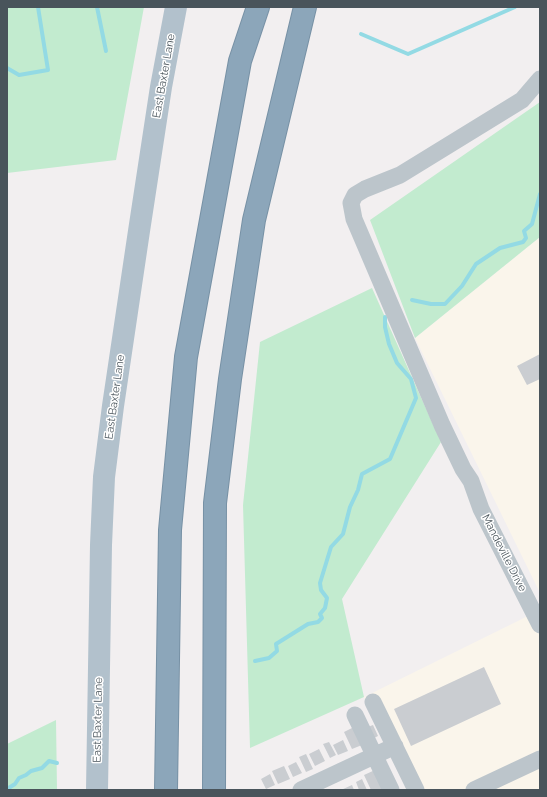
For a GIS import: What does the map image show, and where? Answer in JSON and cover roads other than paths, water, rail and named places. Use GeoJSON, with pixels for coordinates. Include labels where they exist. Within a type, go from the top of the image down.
{"type":"FeatureCollection","features":[{"type":"Feature","properties":{"kind":"highway"},"geometry":{"type":"LineString","coordinates":[[166,790],[170,530],[186,357],[240,60],[258,7]]}},
{"type":"Feature","properties":{"kind":"highway"},"geometry":{"type":"LineString","coordinates":[[215,783],[215,511],[217,488],[230,379],[254,220],[305,7]]}},
{"type":"Feature","properties":{"kind":"main road","name":"East Baxter Lane"},"geometry":{"type":"LineString","coordinates":[[97,790],[101,545],[104,477],[113,406],[161,87],[176,7]]}},
{"type":"Feature","properties":{"kind":"street","name":"Mandeville Drive"},"geometry":{"type":"LineString","coordinates":[[540,79],[522,100],[400,175],[360,192],[356,195],[351,204],[354,219],[442,425],[463,469],[471,481],[481,509],[540,625]]}},
{"type":"Feature","properties":{"kind":"street"},"geometry":{"type":"LineString","coordinates":[[373,702],[416,790]]}},
{"type":"Feature","properties":{"kind":"street"},"geometry":{"type":"LineString","coordinates":[[355,715],[390,790]]}},
{"type":"Feature","properties":{"kind":"street"},"geometry":{"type":"LineString","coordinates":[[301,790],[395,746]]}},
{"type":"Feature","properties":{"kind":"street"},"geometry":{"type":"LineString","coordinates":[[474,790],[540,759]]}},
{"type":"Feature","properties":{"kind":"waterway"},"geometry":{"type":"LineString","coordinates":[[7,68],[19,75],[48,70],[38,7]]}},
{"type":"Feature","properties":{"kind":"waterway"},"geometry":{"type":"LineString","coordinates":[[97,7],[106,51]]}},
{"type":"Feature","properties":{"kind":"waterway"},"geometry":{"type":"LineString","coordinates":[[361,34],[408,54],[515,7]]}},
{"type":"Feature","properties":{"kind":"waterway"},"geometry":{"type":"LineString","coordinates":[[412,300],[431,304],[445,304],[462,286],[476,264],[500,248],[523,242],[526,238],[524,231],[532,224],[540,194]]}},
{"type":"Feature","properties":{"kind":"waterway"},"geometry":{"type":"LineString","coordinates":[[255,661],[269,658],[277,651],[276,644],[308,624],[318,622],[322,618],[320,614],[325,608],[327,598],[321,590],[320,583],[331,547],[343,534],[350,507],[358,490],[362,474],[390,459],[416,398],[411,379],[397,363],[389,344],[385,327],[385,317]]}},
{"type":"Feature","properties":{"kind":"waterway"},"geometry":{"type":"LineString","coordinates":[[7,789],[15,784],[19,778],[31,771],[42,768],[49,761],[57,763]]}}]}
